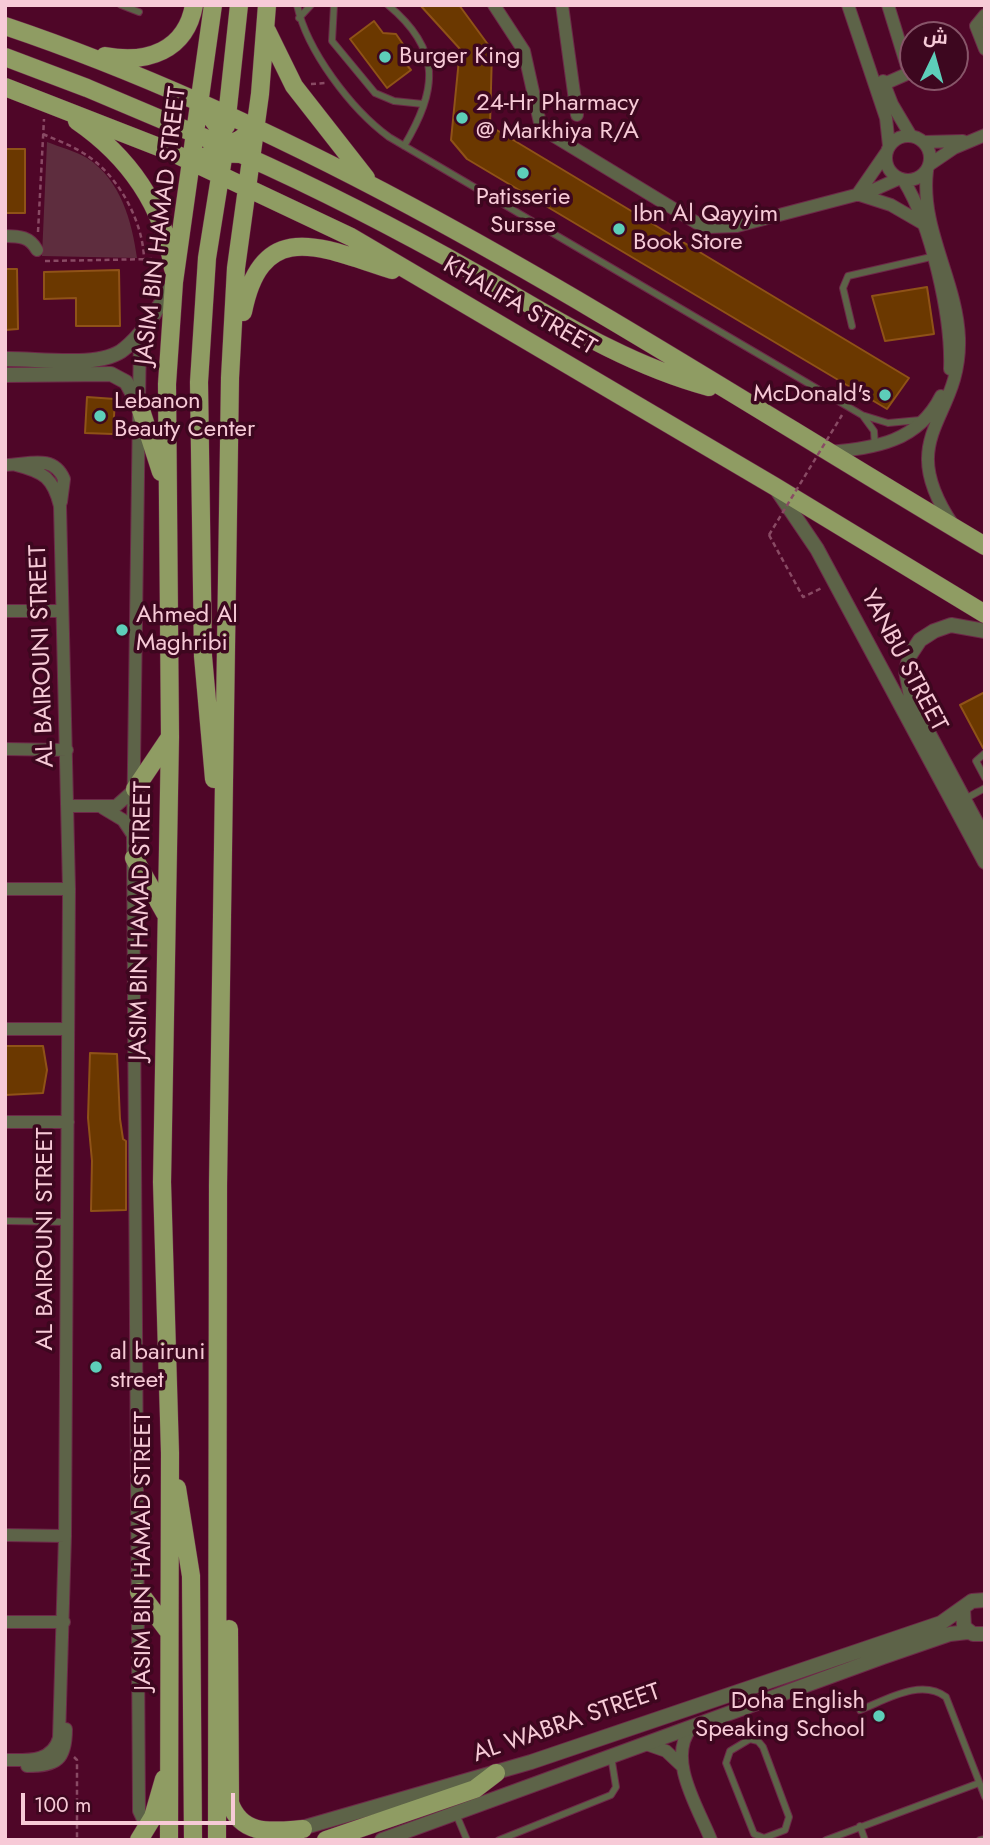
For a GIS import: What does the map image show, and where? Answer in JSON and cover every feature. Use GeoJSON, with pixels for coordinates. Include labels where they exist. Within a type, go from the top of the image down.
{"type":"FeatureCollection","features":[{"type":"Feature","properties":{"kind":"main road"},"geometry":{"type":"LineString","coordinates":[[80,51],[122,59],[158,54],[181,39],[192,19],[194,5]]}},
{"type":"Feature","properties":{"kind":"main road","name":"JASIM BIN HAMAD STREET"},"geometry":{"type":"LineString","coordinates":[[169,1840],[170,1453],[162,1182],[170,737],[167,384],[174,282],[197,135],[213,5]]}},
{"type":"Feature","properties":{"kind":"main road"},"geometry":{"type":"LineString","coordinates":[[222,883],[203,656],[199,424],[203,298],[226,147],[226,116],[239,5]]}},
{"type":"Feature","properties":{"kind":"main road"},"geometry":{"type":"LineString","coordinates":[[217,1840],[222,883],[230,378],[236,268],[255,128],[267,5]]}},
{"type":"Feature","properties":{"kind":"main road","name":"KHALIFA STREET"},"geometry":{"type":"LineString","coordinates":[[5,26],[80,51],[255,128],[485,246],[985,546]]}},
{"type":"Feature","properties":{"kind":"main road"},"geometry":{"type":"LineString","coordinates":[[265,28],[294,86],[357,168],[379,191]]}},
{"type":"Feature","properties":{"kind":"main road"},"geometry":{"type":"LineString","coordinates":[[5,57],[226,147],[425,245],[594,342],[682,380],[731,394]]}},
{"type":"Feature","properties":{"kind":"main road","name":"KHALIFA STREET"},"geometry":{"type":"LineString","coordinates":[[5,87],[193,162],[351,237],[774,486],[985,614]]}},
{"type":"Feature","properties":{"kind":"main road"},"geometry":{"type":"LineString","coordinates":[[51,104],[115,149],[146,190],[171,259],[174,282]]}},
{"type":"Feature","properties":{"kind":"main road"},"geometry":{"type":"LineString","coordinates":[[201,104],[219,128],[247,187]]}},
{"type":"Feature","properties":{"kind":"main road"},"geometry":{"type":"LineString","coordinates":[[193,162],[243,139],[255,128]]}},
{"type":"Feature","properties":{"kind":"main road"},"geometry":{"type":"LineString","coordinates":[[230,378],[253,272],[272,254],[294,247],[310,247],[338,253],[426,281]]}},
{"type":"Feature","properties":{"kind":"main road"},"geometry":{"type":"LineString","coordinates":[[140,407],[157,453],[169,517]]}},
{"type":"Feature","properties":{"kind":"main road"},"geometry":{"type":"LineString","coordinates":[[135,789],[170,737]]}},
{"type":"Feature","properties":{"kind":"main road"},"geometry":{"type":"LineString","coordinates":[[134,858],[165,913]]}},
{"type":"Feature","properties":{"kind":"main road"},"geometry":{"type":"LineString","coordinates":[[170,1453],[191,1576],[193,1840]]}},
{"type":"Feature","properties":{"kind":"main road"},"geometry":{"type":"LineString","coordinates":[[217,1577],[229,1600],[230,1803],[234,1816],[251,1829],[303,1829]]}},
{"type":"Feature","properties":{"kind":"main road"},"geometry":{"type":"LineString","coordinates":[[139,1592],[169,1632]]}},
{"type":"Feature","properties":{"kind":"main road"},"geometry":{"type":"LineString","coordinates":[[143,1834],[169,1768]]}},
{"type":"Feature","properties":{"kind":"main road"},"geometry":{"type":"LineString","coordinates":[[326,1840],[475,1788],[496,1773]]}},
{"type":"Feature","properties":{"kind":"street"},"geometry":{"type":"LineString","coordinates":[[494,5],[524,51],[540,123],[549,133],[697,223],[709,227],[737,226],[857,195],[901,180],[913,180],[967,141],[985,135]]}},
{"type":"Feature","properties":{"kind":"street"},"geometry":{"type":"LineString","coordinates":[[562,5],[577,115]]}},
{"type":"Feature","properties":{"kind":"street"},"geometry":{"type":"LineString","coordinates":[[828,452],[875,448],[904,436],[924,419],[942,393],[950,360],[949,323],[922,223],[915,199],[888,168],[886,118],[848,5]]}},
{"type":"Feature","properties":{"kind":"street"},"geometry":{"type":"LineString","coordinates":[[857,5],[884,84],[917,139],[929,152],[927,206],[960,338],[953,385],[932,432],[928,456],[932,487],[955,528]]}},
{"type":"Feature","properties":{"kind":"street"},"geometry":{"type":"LineString","coordinates":[[884,84],[909,73],[888,5]]}},
{"type":"Feature","properties":{"kind":"street"},"geometry":{"type":"LineString","coordinates":[[985,15],[976,26],[985,49]]}},
{"type":"Feature","properties":{"kind":"street"},"geometry":{"type":"LineString","coordinates":[[857,195],[899,138],[967,141]]}},
{"type":"Feature","properties":{"kind":"street"},"geometry":{"type":"LineString","coordinates":[[857,195],[891,205],[922,223]]}},
{"type":"Feature","properties":{"kind":"street"},"geometry":{"type":"LineString","coordinates":[[5,236],[23,237],[32,242],[37,250]]}},
{"type":"Feature","properties":{"kind":"street"},"geometry":{"type":"LineString","coordinates":[[5,359],[101,359],[121,352],[139,333],[174,282]]}},
{"type":"Feature","properties":{"kind":"street","name":"JASIM BIN HAMAD STREET"},"geometry":{"type":"LineString","coordinates":[[139,333],[133,836],[139,1811],[143,1834]]}},
{"type":"Feature","properties":{"kind":"street"},"geometry":{"type":"LineString","coordinates":[[5,375],[111,374],[126,382],[140,407]]}},
{"type":"Feature","properties":{"kind":"street","name":"AL BAIROUNI STREET"},"geometry":{"type":"LineString","coordinates":[[5,1760],[35,1759],[54,1748],[59,1738],[59,1686],[64,1622],[68,1222],[69,889],[60,506],[50,478],[38,470],[11,465]]}},
{"type":"Feature","properties":{"kind":"street","name":"YANBU STREET"},"geometry":{"type":"LineString","coordinates":[[774,486],[805,530],[930,750],[958,802],[985,862]]}},
{"type":"Feature","properties":{"kind":"street"},"geometry":{"type":"LineString","coordinates":[[5,611],[62,611]]}},
{"type":"Feature","properties":{"kind":"street","name":"YANBU STREET"},"geometry":{"type":"LineString","coordinates":[[930,750],[907,687],[910,655],[920,640],[951,625],[985,631]]}},
{"type":"Feature","properties":{"kind":"street"},"geometry":{"type":"LineString","coordinates":[[5,750],[67,750]]}},
{"type":"Feature","properties":{"kind":"street"},"geometry":{"type":"LineString","coordinates":[[68,806],[116,806],[135,789]]}},
{"type":"Feature","properties":{"kind":"street","name":"YANBU STREET"},"geometry":{"type":"LineString","coordinates":[[958,802],[985,839]]}},
{"type":"Feature","properties":{"kind":"street"},"geometry":{"type":"LineString","coordinates":[[103,808],[123,820],[133,836]]}},
{"type":"Feature","properties":{"kind":"street"},"geometry":{"type":"LineString","coordinates":[[5,889],[69,889]]}},
{"type":"Feature","properties":{"kind":"street"},"geometry":{"type":"LineString","coordinates":[[5,1029],[67,1029]]}},
{"type":"Feature","properties":{"kind":"street"},"geometry":{"type":"LineString","coordinates":[[5,1122],[68,1122]]}},
{"type":"Feature","properties":{"kind":"street"},"geometry":{"type":"LineString","coordinates":[[5,1535],[65,1535]]}},
{"type":"Feature","properties":{"kind":"street","name":"AL WABRA STREET"},"geometry":{"type":"LineString","coordinates":[[260,1840],[496,1773],[942,1623],[972,1601],[985,1600]]}},
{"type":"Feature","properties":{"kind":"street"},"geometry":{"type":"LineString","coordinates":[[963,1609],[961,1621],[979,1635]]}},
{"type":"Feature","properties":{"kind":"street"},"geometry":{"type":"LineString","coordinates":[[5,1622],[64,1622]]}},
{"type":"Feature","properties":{"kind":"street","name":"AL WABRA STREET"},"geometry":{"type":"LineString","coordinates":[[382,1840],[416,1834],[456,1814],[883,1657],[950,1634],[979,1635]]}},
{"type":"Feature","properties":{"kind":"street","name":"AL BAIROUNI STREET"},"geometry":{"type":"LineString","coordinates":[[62,1673],[66,1692],[66,1747]]}},
{"type":"Feature","properties":{"kind":"street"},"geometry":{"type":"LineString","coordinates":[[691,1728],[682,1746],[682,1766],[711,1840]]}},
{"type":"Feature","properties":{"kind":"street"},"geometry":{"type":"LineString","coordinates":[[646,1744],[666,1751],[682,1766]]}},
{"type":"Feature","properties":{"kind":"street"},"geometry":{"type":"LineString","coordinates":[[5,1766],[48,1765],[59,1758],[66,1747]]}},
{"type":"Feature","properties":{"kind":"lane"},"geometry":{"type":"LineString","coordinates":[[121,5],[139,12]]}},
{"type":"Feature","properties":{"kind":"lane"},"geometry":{"type":"LineString","coordinates":[[296,5],[304,30],[338,82],[365,117],[404,146],[862,415],[888,423],[924,419]]}},
{"type":"Feature","properties":{"kind":"lane"},"geometry":{"type":"LineString","coordinates":[[299,18],[311,5]]}},
{"type":"Feature","properties":{"kind":"lane"},"geometry":{"type":"LineString","coordinates":[[334,5],[332,41],[370,88],[387,100],[423,104]]}},
{"type":"Feature","properties":{"kind":"lane"},"geometry":{"type":"LineString","coordinates":[[388,5],[428,55],[429,75],[423,104],[404,146]]}},
{"type":"Feature","properties":{"kind":"lane"},"geometry":{"type":"LineString","coordinates":[[852,326],[843,288],[848,276],[931,257]]}},
{"type":"Feature","properties":{"kind":"lane"},"geometry":{"type":"LineString","coordinates":[[862,415],[874,431],[875,448]]}},
{"type":"Feature","properties":{"kind":"lane"},"geometry":{"type":"LineString","coordinates":[[985,753],[976,759],[985,778]]}},
{"type":"Feature","properties":{"kind":"lane"},"geometry":{"type":"LineString","coordinates":[[958,802],[985,788]]}},
{"type":"Feature","properties":{"kind":"lane"},"geometry":{"type":"LineString","coordinates":[[5,1220],[68,1222]]}},
{"type":"Feature","properties":{"kind":"lane"},"geometry":{"type":"LineString","coordinates":[[860,1710],[923,1687],[936,1689],[946,1697],[985,1797]]}},
{"type":"Feature","properties":{"kind":"lane"},"geometry":{"type":"LineString","coordinates":[[750,1739],[758,1741],[762,1747],[789,1818],[785,1830],[757,1839],[726,1763],[730,1751],[750,1739]]}},
{"type":"Feature","properties":{"kind":"lane"},"geometry":{"type":"LineString","coordinates":[[499,1840],[611,1795],[616,1787],[611,1756]]}},
{"type":"Feature","properties":{"kind":"lane"},"geometry":{"type":"LineString","coordinates":[[826,1840],[979,1783]]}},
{"type":"Feature","properties":{"kind":"lane"},"geometry":{"type":"LineString","coordinates":[[456,1814],[467,1840]]}},
{"type":"Feature","properties":{"kind":"lane"},"geometry":{"type":"LineString","coordinates":[[860,1826],[865,1840]]}},
{"type":"Feature","properties":{"kind":"path"},"geometry":{"type":"LineString","coordinates":[[294,86],[338,82]]}},
{"type":"Feature","properties":{"kind":"path"},"geometry":{"type":"LineString","coordinates":[[51,104],[43,134],[37,250],[39,260],[171,259]]}},
{"type":"Feature","properties":{"kind":"path"},"geometry":{"type":"LineString","coordinates":[[43,134],[84,153],[117,184],[138,230],[144,259]]}},
{"type":"Feature","properties":{"kind":"path"},"geometry":{"type":"LineString","coordinates":[[835,581],[803,597],[769,535],[842,415]]}},
{"type":"Feature","properties":{"kind":"path"},"geometry":{"type":"LineString","coordinates":[[66,1747],[77,1760],[76,1840]]}},
{"type":"Feature","properties":{"kind":"shaded area"},"geometry":{"type":"Polygon","coordinates":[[[47,142],[87,158],[108,178],[128,216],[137,258],[42,256],[47,142]]]}},
{"type":"Feature","properties":{"kind":"building"},"geometry":{"type":"Polygon","coordinates":[[[420,5],[459,5],[492,50],[490,126],[909,378],[887,409],[467,159],[451,140],[460,49],[420,5]]]}},
{"type":"Feature","properties":{"kind":"building","name":"Burger King"},"geometry":{"type":"Polygon","coordinates":[[[374,21],[383,33],[396,34],[407,50],[406,64],[411,70],[387,88],[350,39],[374,21]]]}},
{"type":"Feature","properties":{"kind":"building"},"geometry":{"type":"Polygon","coordinates":[[[5,149],[25,149],[25,213],[5,213],[5,149]]]}},
{"type":"Feature","properties":{"kind":"building"},"geometry":{"type":"Polygon","coordinates":[[[5,269],[17,269],[18,329],[5,330],[5,269]]]}},
{"type":"Feature","properties":{"kind":"building"},"geometry":{"type":"Polygon","coordinates":[[[119,270],[120,326],[76,326],[76,298],[44,299],[44,272],[119,270]]]}},
{"type":"Feature","properties":{"kind":"building"},"geometry":{"type":"Polygon","coordinates":[[[927,287],[934,334],[885,341],[872,296],[927,287]]]}},
{"type":"Feature","properties":{"kind":"building","name":"Lebanon Beauty Center"},"geometry":{"type":"Polygon","coordinates":[[[87,397],[115,399],[113,434],[85,433],[87,397]]]}},
{"type":"Feature","properties":{"kind":"building"},"geometry":{"type":"Polygon","coordinates":[[[985,692],[985,747],[983,748],[960,705],[985,692]]]}},
{"type":"Feature","properties":{"kind":"building"},"geometry":{"type":"Polygon","coordinates":[[[5,1046],[43,1046],[47,1070],[43,1093],[5,1095],[5,1046]]]}},
{"type":"Feature","properties":{"kind":"building"},"geometry":{"type":"Polygon","coordinates":[[[90,1053],[117,1054],[120,1119],[123,1139],[126,1141],[126,1210],[91,1211],[92,1161],[88,1118],[90,1053]]]}},
{"type":"Feature","properties":{"kind":"place","name":"Burger King"},"geometry":{"type":"Point","coordinates":[385,57]}},
{"type":"Feature","properties":{"kind":"place","name":"24-Hr Pharmacy @ Markhiya R/A"},"geometry":{"type":"Point","coordinates":[462,118]}},
{"type":"Feature","properties":{"kind":"place","name":"Patisserie Sursse"},"geometry":{"type":"Point","coordinates":[523,173]}},
{"type":"Feature","properties":{"kind":"place","name":"Ibn Al Qayyim Book Store"},"geometry":{"type":"Point","coordinates":[619,229]}},
{"type":"Feature","properties":{"kind":"place","name":"McDonald's"},"geometry":{"type":"Point","coordinates":[885,395]}},
{"type":"Feature","properties":{"kind":"place","name":"Lebanon Beauty Center"},"geometry":{"type":"Point","coordinates":[100,416]}},
{"type":"Feature","properties":{"kind":"place","name":"Ahmed Al Maghribi"},"geometry":{"type":"Point","coordinates":[122,630]}},
{"type":"Feature","properties":{"kind":"place","name":"al bairuni street"},"geometry":{"type":"Point","coordinates":[96,1367]}},
{"type":"Feature","properties":{"kind":"place","name":"Doha English Speaking School"},"geometry":{"type":"Point","coordinates":[879,1716]}}]}
